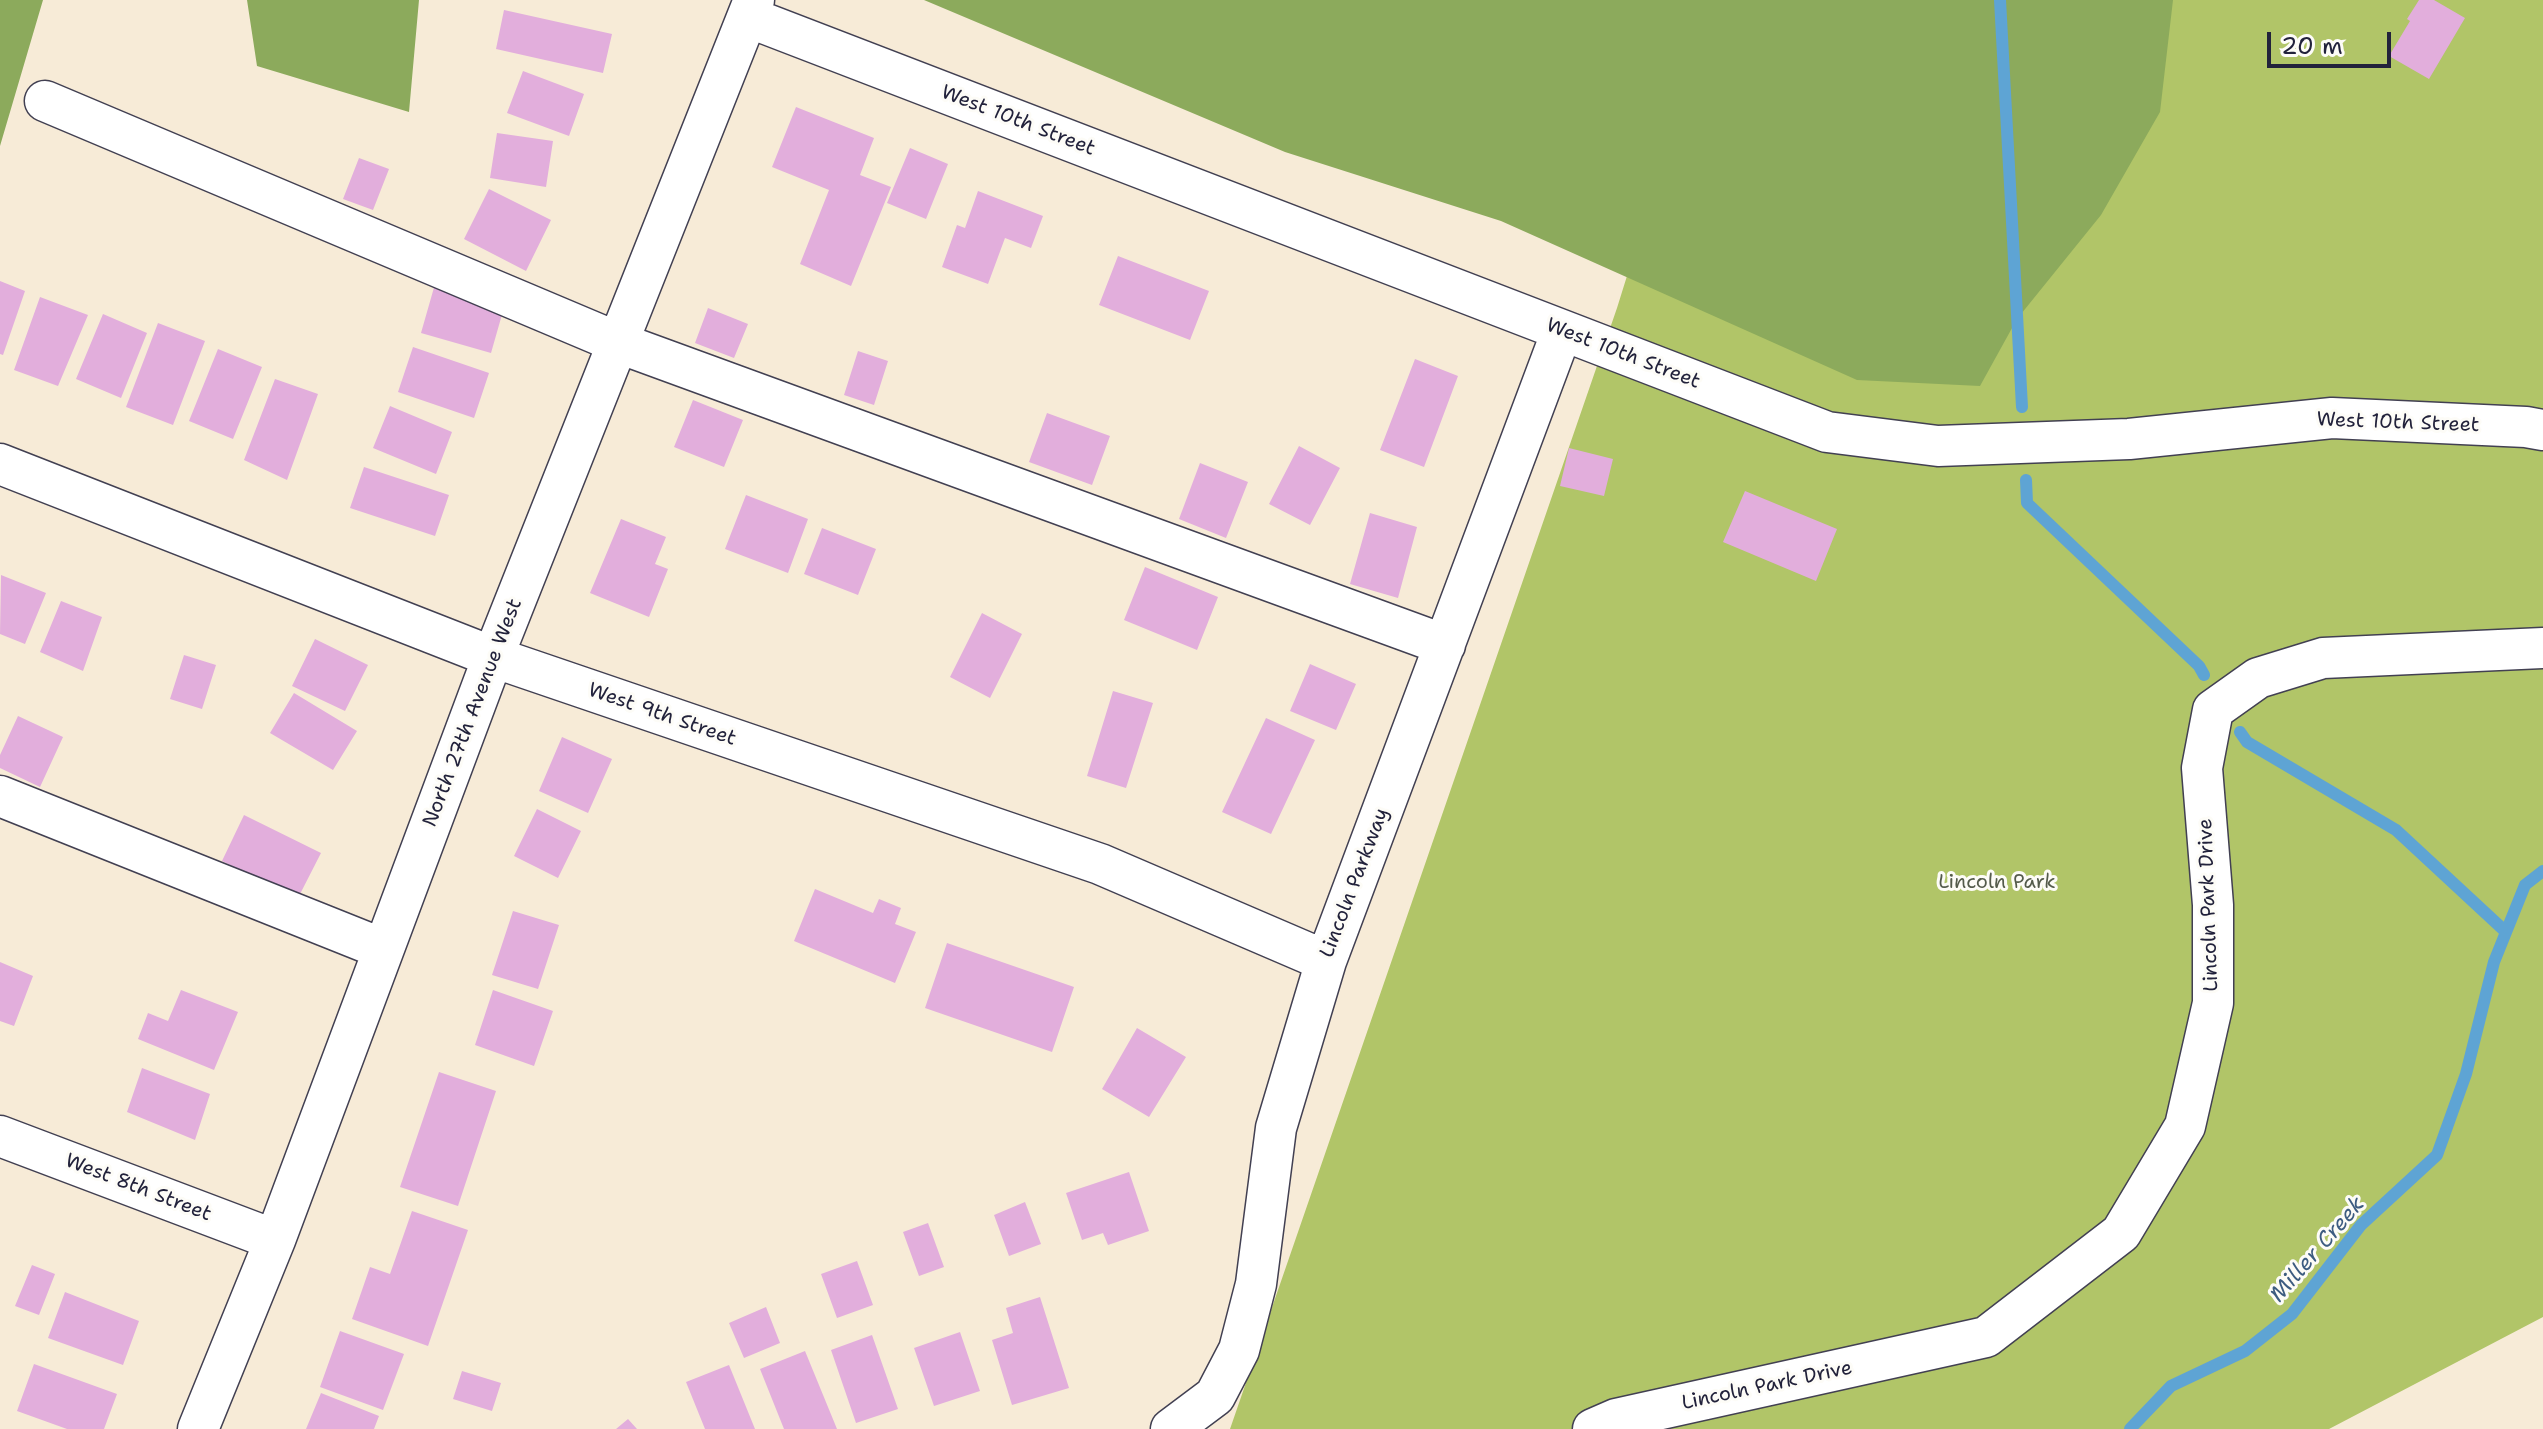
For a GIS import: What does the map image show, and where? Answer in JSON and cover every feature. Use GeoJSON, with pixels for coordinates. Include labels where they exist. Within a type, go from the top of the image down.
{"type":"FeatureCollection","features":[{"type":"Feature","properties":{"kind":"street","name":"West 10th Street"},"geometry":{"type":"LineString","coordinates":[[751,8],[1562,331],[1827,432],[1938,446],[2129,439],[2332,418],[2543,430]]}},
{"type":"Feature","properties":{"kind":"street","name":"North 27th Avenue West"},"geometry":{"type":"LineString","coordinates":[[198,1429],[275,1240],[493,657],[751,8]]}},
{"type":"Feature","properties":{"kind":"street"},"geometry":{"type":"LineString","coordinates":[[45,101],[619,343],[1445,645]]}},
{"type":"Feature","properties":{"kind":"street","name":"Lincoln Parkway"},"geometry":{"type":"LineString","coordinates":[[1171,1429],[1215,1396],[1239,1350],[1256,1284],[1276,1128],[1326,961],[1562,331]]}},
{"type":"Feature","properties":{"kind":"street","name":"West 9th Street"},"geometry":{"type":"LineString","coordinates":[[0,464],[493,657],[1100,864],[1326,961]]}},
{"type":"Feature","properties":{"kind":"street","name":"Lincoln Park Drive"},"geometry":{"type":"LineString","coordinates":[[1593,1429],[1616,1419],[1986,1337],[2121,1233],[2185,1126],[2213,1003],[2213,905],[2202,768],[2213,710],[2258,678],[2323,658],[2543,648]]}},
{"type":"Feature","properties":{"kind":"street"},"geometry":{"type":"LineString","coordinates":[[0,796],[383,949]]}},
{"type":"Feature","properties":{"kind":"street","name":"West 8th Street"},"geometry":{"type":"LineString","coordinates":[[0,1136],[275,1240]]}},
{"type":"Feature","properties":{"kind":"green space"},"geometry":{"type":"Polygon","coordinates":[[[0,0],[43,0],[0,146],[0,0]]]}},
{"type":"Feature","properties":{"kind":"green space"},"geometry":{"type":"Polygon","coordinates":[[[247,0],[419,0],[409,112],[257,66],[247,0]]]}},
{"type":"Feature","properties":{"kind":"green space"},"geometry":{"type":"Polygon","coordinates":[[[924,0],[2173,0],[2160,112],[2101,215],[2017,319],[1980,386],[1857,380],[1501,221],[1285,152],[924,0]]]}},
{"type":"Feature","properties":{"kind":"green space","name":"Lincoln Park"},"geometry":{"type":"Polygon","coordinates":[[[1713,0],[2543,0],[2543,1317],[2329,1429],[1230,1429],[1617,308],[1713,0]]]}},
{"type":"Feature","properties":{"kind":"building"},"geometry":{"type":"Polygon","coordinates":[[[2419,0],[2434,0],[2465,18],[2429,79],[2389,56],[2419,0]]]}},
{"type":"Feature","properties":{"kind":"building"},"geometry":{"type":"Polygon","coordinates":[[[504,10],[612,34],[603,73],[496,49],[504,10]]]}},
{"type":"Feature","properties":{"kind":"building"},"geometry":{"type":"Polygon","coordinates":[[[523,71],[584,94],[569,136],[507,113],[523,71]]]}},
{"type":"Feature","properties":{"kind":"building"},"geometry":{"type":"Polygon","coordinates":[[[796,107],[874,138],[860,175],[891,187],[851,286],[800,264],[829,190],[772,167],[796,107]]]}},
{"type":"Feature","properties":{"kind":"building"},"geometry":{"type":"Polygon","coordinates":[[[497,133],[553,141],[546,187],[490,178],[497,133]]]}},
{"type":"Feature","properties":{"kind":"building"},"geometry":{"type":"Polygon","coordinates":[[[910,148],[948,164],[926,219],[887,203],[910,148]]]}},
{"type":"Feature","properties":{"kind":"building"},"geometry":{"type":"Polygon","coordinates":[[[359,158],[389,169],[373,210],[343,199],[359,158]]]}},
{"type":"Feature","properties":{"kind":"building"},"geometry":{"type":"Polygon","coordinates":[[[489,189],[551,220],[526,271],[464,239],[489,189]]]}},
{"type":"Feature","properties":{"kind":"building"},"geometry":{"type":"Polygon","coordinates":[[[978,191],[1043,216],[1031,248],[1005,238],[988,284],[942,267],[957,225],[965,228],[978,191]]]}},
{"type":"Feature","properties":{"kind":"building"},"geometry":{"type":"Polygon","coordinates":[[[1118,256],[1209,291],[1190,340],[1099,305],[1118,256]]]}},
{"type":"Feature","properties":{"kind":"building"},"geometry":{"type":"Polygon","coordinates":[[[0,281],[25,291],[3,355],[0,354],[0,281]]]}},
{"type":"Feature","properties":{"kind":"building"},"geometry":{"type":"Polygon","coordinates":[[[435,284],[505,304],[491,353],[421,333],[435,284]]]}},
{"type":"Feature","properties":{"kind":"building"},"geometry":{"type":"Polygon","coordinates":[[[40,297],[88,315],[58,386],[14,370],[40,297]]]}},
{"type":"Feature","properties":{"kind":"building"},"geometry":{"type":"Polygon","coordinates":[[[708,308],[748,324],[734,358],[695,343],[708,308]]]}},
{"type":"Feature","properties":{"kind":"building"},"geometry":{"type":"Polygon","coordinates":[[[103,314],[147,333],[121,398],[76,379],[103,314]]]}},
{"type":"Feature","properties":{"kind":"building"},"geometry":{"type":"Polygon","coordinates":[[[158,323],[205,341],[173,425],[126,407],[158,323]]]}},
{"type":"Feature","properties":{"kind":"building"},"geometry":{"type":"Polygon","coordinates":[[[413,347],[489,373],[474,418],[398,392],[413,347]]]}},
{"type":"Feature","properties":{"kind":"building"},"geometry":{"type":"Polygon","coordinates":[[[218,349],[262,367],[233,439],[189,421],[218,349]]]}},
{"type":"Feature","properties":{"kind":"building"},"geometry":{"type":"Polygon","coordinates":[[[858,351],[888,361],[874,405],[844,395],[858,351]]]}},
{"type":"Feature","properties":{"kind":"building"},"geometry":{"type":"Polygon","coordinates":[[[1415,359],[1458,376],[1424,467],[1380,450],[1415,359]]]}},
{"type":"Feature","properties":{"kind":"building"},"geometry":{"type":"Polygon","coordinates":[[[275,379],[318,394],[287,480],[244,460],[275,379]]]}},
{"type":"Feature","properties":{"kind":"building"},"geometry":{"type":"Polygon","coordinates":[[[693,400],[743,420],[724,467],[674,447],[693,400]]]}},
{"type":"Feature","properties":{"kind":"building"},"geometry":{"type":"Polygon","coordinates":[[[390,406],[452,432],[436,474],[373,448],[390,406]]]}},
{"type":"Feature","properties":{"kind":"building"},"geometry":{"type":"Polygon","coordinates":[[[1047,413],[1110,436],[1092,485],[1029,462],[1047,413]]]}},
{"type":"Feature","properties":{"kind":"building"},"geometry":{"type":"Polygon","coordinates":[[[1299,446],[1340,468],[1310,525],[1269,504],[1299,446]]]}},
{"type":"Feature","properties":{"kind":"building"},"geometry":{"type":"Polygon","coordinates":[[[1569,448],[1613,459],[1604,496],[1560,486],[1569,448]]]}},
{"type":"Feature","properties":{"kind":"building"},"geometry":{"type":"Polygon","coordinates":[[[1200,463],[1248,482],[1226,538],[1179,519],[1200,463]]]}},
{"type":"Feature","properties":{"kind":"building"},"geometry":{"type":"Polygon","coordinates":[[[364,467],[449,495],[435,536],[350,508],[364,467]]]}},
{"type":"Feature","properties":{"kind":"building"},"geometry":{"type":"Polygon","coordinates":[[[1745,491],[1837,529],[1816,581],[1723,542],[1745,491]]]}},
{"type":"Feature","properties":{"kind":"building"},"geometry":{"type":"Polygon","coordinates":[[[746,495],[808,519],[788,573],[725,549],[746,495]]]}},
{"type":"Feature","properties":{"kind":"building"},"geometry":{"type":"Polygon","coordinates":[[[1370,513],[1417,527],[1398,598],[1350,584],[1370,513]]]}},
{"type":"Feature","properties":{"kind":"building"},"geometry":{"type":"Polygon","coordinates":[[[621,519],[666,537],[655,564],[668,569],[649,617],[590,593],[621,519]]]}},
{"type":"Feature","properties":{"kind":"building"},"geometry":{"type":"Polygon","coordinates":[[[822,528],[876,549],[858,595],[804,574],[822,528]]]}},
{"type":"Feature","properties":{"kind":"building"},"geometry":{"type":"Polygon","coordinates":[[[1145,567],[1218,597],[1197,650],[1124,620],[1145,567]]]}},
{"type":"Feature","properties":{"kind":"building"},"geometry":{"type":"Polygon","coordinates":[[[1,575],[46,593],[25,644],[0,634],[1,575]]]}},
{"type":"Feature","properties":{"kind":"building"},"geometry":{"type":"Polygon","coordinates":[[[61,601],[102,617],[83,671],[40,652],[61,601]]]}},
{"type":"Feature","properties":{"kind":"building"},"geometry":{"type":"Polygon","coordinates":[[[982,613],[1022,634],[990,698],[950,677],[982,613]]]}},
{"type":"Feature","properties":{"kind":"building"},"geometry":{"type":"Polygon","coordinates":[[[315,639],[368,665],[345,711],[292,686],[315,639]]]}},
{"type":"Feature","properties":{"kind":"building"},"geometry":{"type":"Polygon","coordinates":[[[184,655],[216,665],[202,709],[170,699],[184,655]]]}},
{"type":"Feature","properties":{"kind":"building"},"geometry":{"type":"Polygon","coordinates":[[[1310,664],[1356,684],[1336,730],[1290,711],[1310,664]]]}},
{"type":"Feature","properties":{"kind":"building"},"geometry":{"type":"Polygon","coordinates":[[[1113,691],[1153,703],[1126,788],[1087,776],[1113,691]]]}},
{"type":"Feature","properties":{"kind":"building"},"geometry":{"type":"Polygon","coordinates":[[[294,693],[357,731],[333,770],[270,733],[294,693]]]}},
{"type":"Feature","properties":{"kind":"building"},"geometry":{"type":"Polygon","coordinates":[[[18,716],[63,737],[40,787],[0,768],[0,755],[18,716]]]}},
{"type":"Feature","properties":{"kind":"building"},"geometry":{"type":"Polygon","coordinates":[[[1266,718],[1315,740],[1271,834],[1222,812],[1266,718]]]}},
{"type":"Feature","properties":{"kind":"building"},"geometry":{"type":"Polygon","coordinates":[[[562,737],[612,759],[588,813],[539,791],[562,737]]]}},
{"type":"Feature","properties":{"kind":"building"},"geometry":{"type":"Polygon","coordinates":[[[537,809],[581,831],[558,878],[514,856],[537,809]]]}},
{"type":"Feature","properties":{"kind":"building"},"geometry":{"type":"Polygon","coordinates":[[[244,815],[321,853],[298,898],[222,861],[244,815]]]}},
{"type":"Feature","properties":{"kind":"building"},"geometry":{"type":"Polygon","coordinates":[[[815,889],[873,913],[879,899],[901,908],[895,924],[916,932],[895,983],[794,941],[815,889]]]}},
{"type":"Feature","properties":{"kind":"building"},"geometry":{"type":"Polygon","coordinates":[[[513,911],[559,925],[538,989],[492,975],[513,911]]]}},
{"type":"Feature","properties":{"kind":"building"},"geometry":{"type":"Polygon","coordinates":[[[947,943],[1074,987],[1052,1052],[925,1008],[947,943]]]}},
{"type":"Feature","properties":{"kind":"building"},"geometry":{"type":"Polygon","coordinates":[[[0,962],[33,976],[14,1026],[0,1021],[0,962]]]}},
{"type":"Feature","properties":{"kind":"building"},"geometry":{"type":"Polygon","coordinates":[[[181,990],[238,1012],[214,1070],[138,1039],[148,1013],[168,1021],[181,990]]]}},
{"type":"Feature","properties":{"kind":"building"},"geometry":{"type":"Polygon","coordinates":[[[493,990],[553,1011],[534,1066],[475,1045],[493,990]]]}},
{"type":"Feature","properties":{"kind":"building"},"geometry":{"type":"Polygon","coordinates":[[[1137,1028],[1186,1057],[1149,1117],[1102,1089],[1137,1028]]]}},
{"type":"Feature","properties":{"kind":"building"},"geometry":{"type":"Polygon","coordinates":[[[142,1068],[210,1094],[195,1140],[127,1112],[142,1068]]]}},
{"type":"Feature","properties":{"kind":"building"},"geometry":{"type":"Polygon","coordinates":[[[439,1072],[496,1091],[458,1206],[400,1187],[439,1072]]]}},
{"type":"Feature","properties":{"kind":"building"},"geometry":{"type":"Polygon","coordinates":[[[1129,1172],[1149,1231],[1108,1245],[1103,1233],[1082,1240],[1066,1193],[1129,1172]]]}},
{"type":"Feature","properties":{"kind":"building"},"geometry":{"type":"Polygon","coordinates":[[[1025,1202],[1041,1244],[1009,1256],[994,1215],[1025,1202]]]}},
{"type":"Feature","properties":{"kind":"building"},"geometry":{"type":"Polygon","coordinates":[[[412,1211],[468,1230],[428,1346],[352,1319],[370,1267],[390,1274],[412,1211]]]}},
{"type":"Feature","properties":{"kind":"building"},"geometry":{"type":"Polygon","coordinates":[[[928,1223],[944,1267],[919,1276],[903,1232],[928,1223]]]}},
{"type":"Feature","properties":{"kind":"building"},"geometry":{"type":"Polygon","coordinates":[[[857,1261],[873,1305],[837,1318],[821,1274],[857,1261]]]}},
{"type":"Feature","properties":{"kind":"building"},"geometry":{"type":"Polygon","coordinates":[[[32,1265],[55,1274],[39,1315],[15,1306],[32,1265]]]}},
{"type":"Feature","properties":{"kind":"building"},"geometry":{"type":"Polygon","coordinates":[[[65,1292],[139,1321],[123,1365],[48,1338],[65,1292]]]}},
{"type":"Feature","properties":{"kind":"building"},"geometry":{"type":"Polygon","coordinates":[[[1040,1297],[1069,1388],[1012,1405],[992,1340],[1013,1333],[1006,1308],[1040,1297]]]}},
{"type":"Feature","properties":{"kind":"building"},"geometry":{"type":"Polygon","coordinates":[[[766,1307],[780,1343],[744,1358],[729,1323],[766,1307]]]}},
{"type":"Feature","properties":{"kind":"building"},"geometry":{"type":"Polygon","coordinates":[[[340,1331],[404,1354],[383,1410],[320,1387],[340,1331]]]}},
{"type":"Feature","properties":{"kind":"building"},"geometry":{"type":"Polygon","coordinates":[[[960,1332],[980,1391],[934,1406],[914,1348],[960,1332]]]}},
{"type":"Feature","properties":{"kind":"building"},"geometry":{"type":"Polygon","coordinates":[[[872,1335],[898,1409],[856,1423],[831,1350],[872,1335]]]}},
{"type":"Feature","properties":{"kind":"building"},"geometry":{"type":"Polygon","coordinates":[[[805,1351],[837,1429],[784,1429],[760,1369],[805,1351]]]}},
{"type":"Feature","properties":{"kind":"building"},"geometry":{"type":"Polygon","coordinates":[[[34,1364],[117,1394],[104,1429],[67,1429],[17,1411],[34,1364]]]}},
{"type":"Feature","properties":{"kind":"building"},"geometry":{"type":"Polygon","coordinates":[[[729,1365],[755,1429],[705,1429],[686,1382],[729,1365]]]}},
{"type":"Feature","properties":{"kind":"building"},"geometry":{"type":"Polygon","coordinates":[[[462,1371],[501,1383],[492,1411],[453,1399],[462,1371]]]}},
{"type":"Feature","properties":{"kind":"building"},"geometry":{"type":"Polygon","coordinates":[[[321,1393],[379,1416],[374,1429],[306,1429],[321,1393]]]}},
{"type":"Feature","properties":{"kind":"building"},"geometry":{"type":"Polygon","coordinates":[[[628,1419],[637,1429],[616,1429],[628,1419]]]}},
{"type":"Feature","properties":{"kind":"waterway"},"geometry":{"type":"LineString","coordinates":[[2000,0],[2022,407]]}},
{"type":"Feature","properties":{"kind":"waterway"},"geometry":{"type":"LineString","coordinates":[[2026,480],[2027,503],[2199,666],[2204,675]]}},
{"type":"Feature","properties":{"kind":"waterway"},"geometry":{"type":"LineString","coordinates":[[2240,732],[2247,742],[2396,830],[2506,932]]}},
{"type":"Feature","properties":{"kind":"waterway","name":"Miller Creek"},"geometry":{"type":"LineString","coordinates":[[2130,1429],[2171,1386],[2245,1351],[2292,1314],[2361,1225],[2437,1155],[2466,1074],[2494,962],[2525,885],[2543,871]]}}]}
